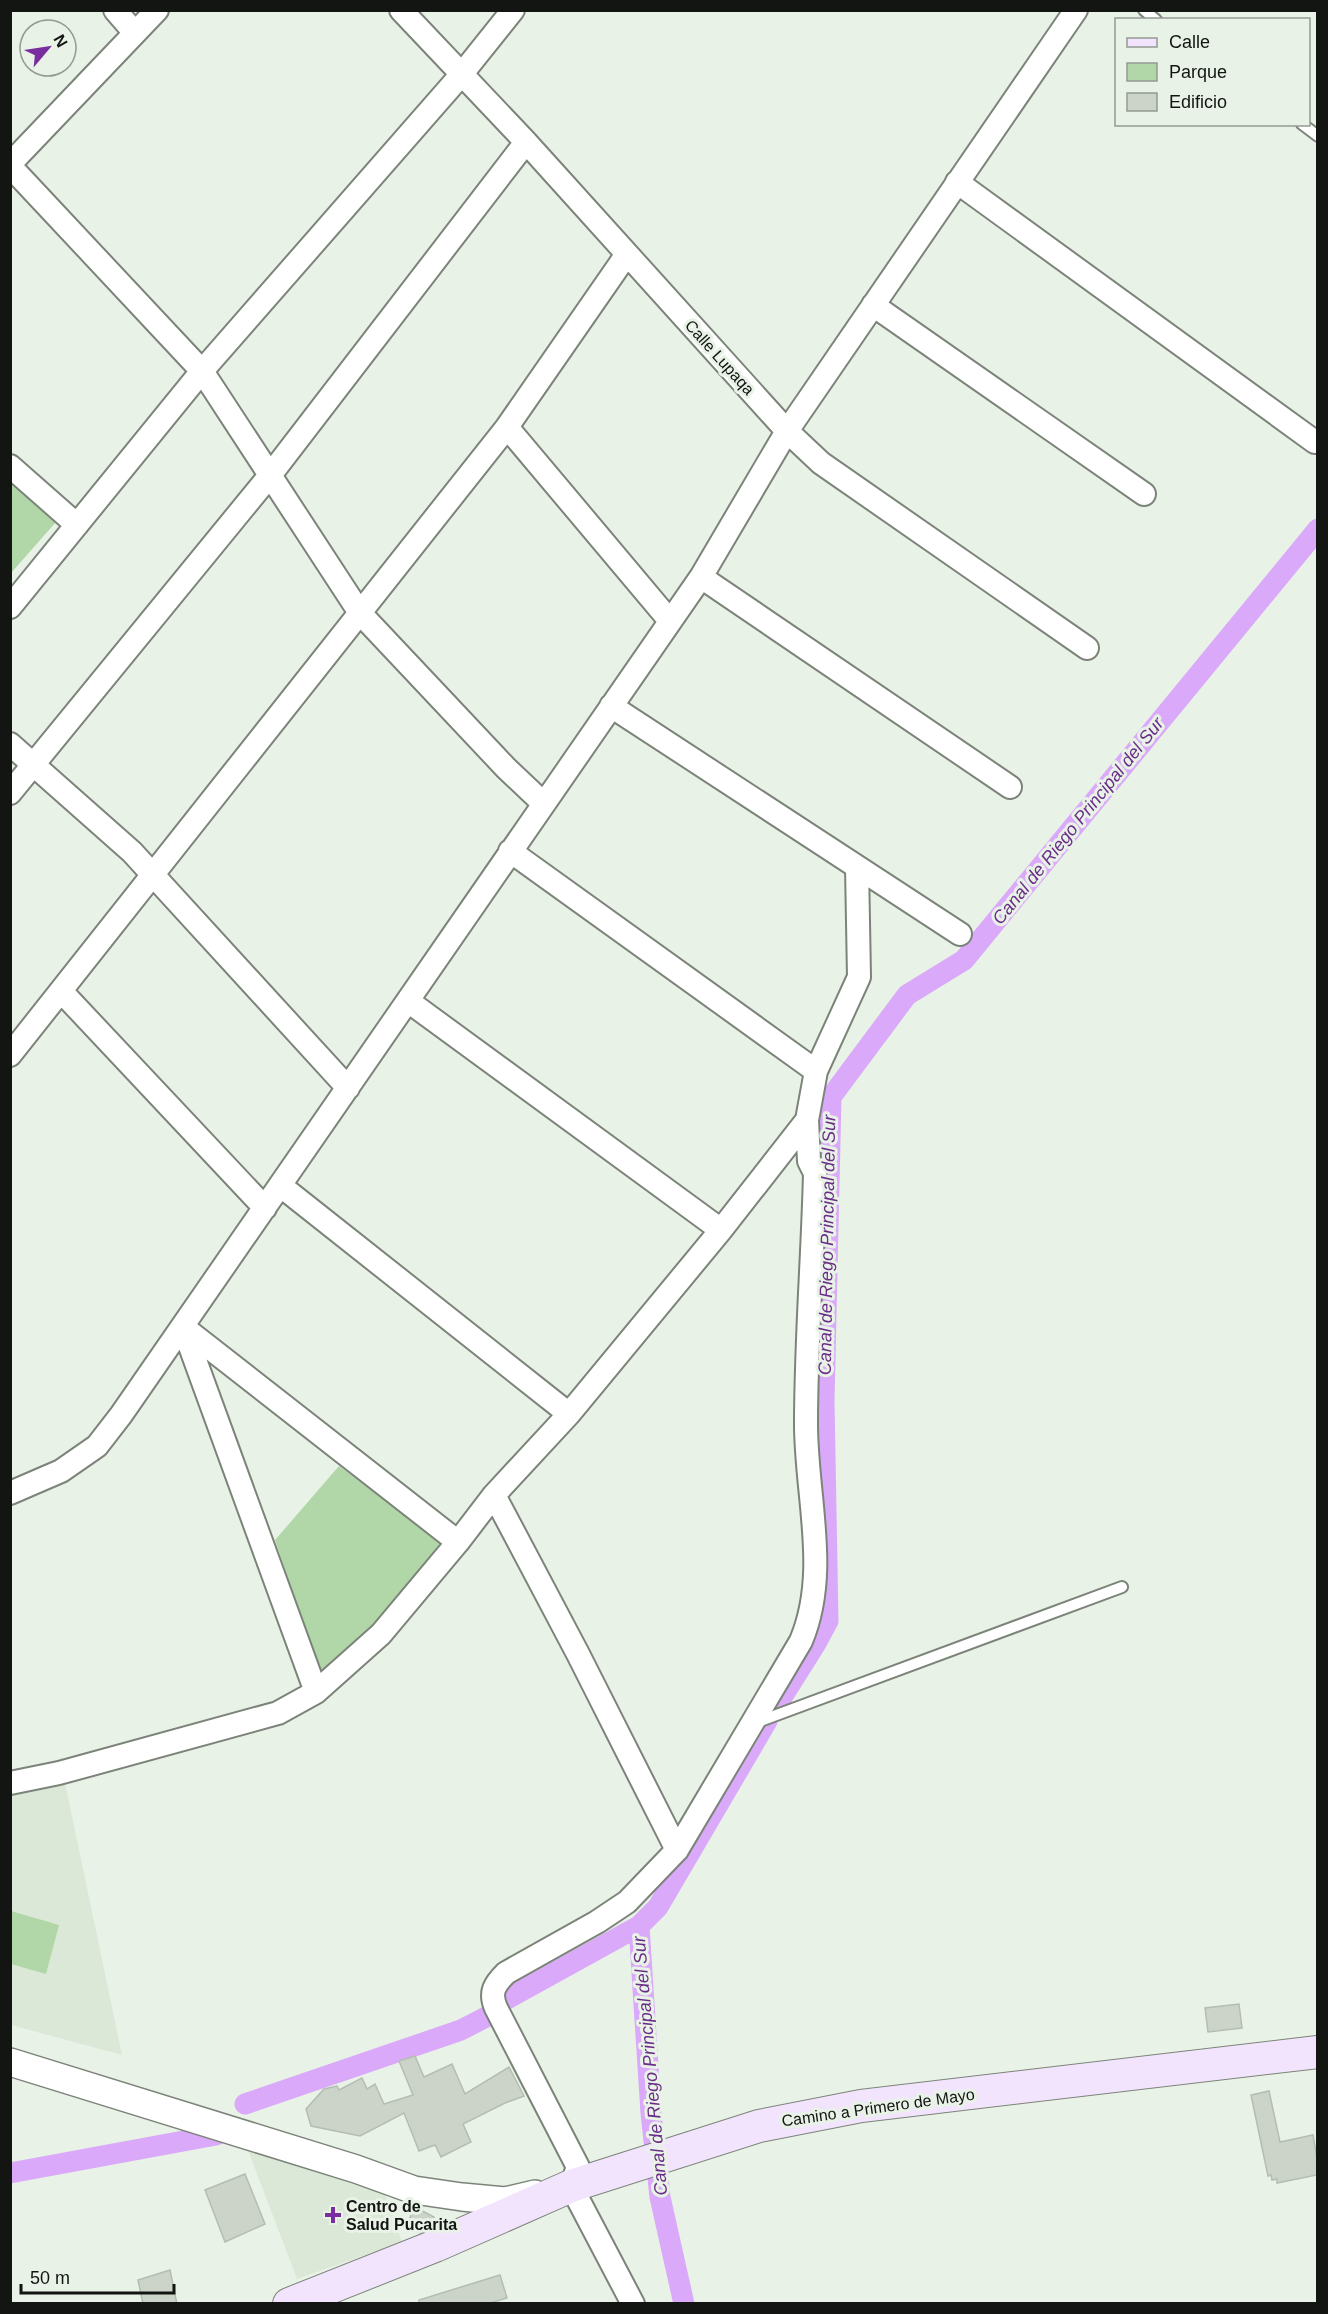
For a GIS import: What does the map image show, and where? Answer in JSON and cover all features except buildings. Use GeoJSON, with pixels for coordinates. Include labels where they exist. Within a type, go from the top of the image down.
{"type":"FeatureCollection","features":[{"type":"Feature","properties":{"kind":"main road","name":"Camino a Primero de Mayo"},"geometry":{"type":"LineString","coordinates":[[293,2303],[435,2246],[571,2186],[759,2126],[861,2106],[1317,2052]]}},
{"type":"Feature","properties":{"kind":"street"},"geometry":{"type":"LineString","coordinates":[[114,10],[135,33]]}},
{"type":"Feature","properties":{"kind":"street"},"geometry":{"type":"LineString","coordinates":[[157,10],[10,165],[202,371],[360,613],[506,768],[544,804]]}},
{"type":"Feature","properties":{"kind":"street","name":"Calle Lupaqa"},"geometry":{"type":"LineString","coordinates":[[401,10],[526,142],[787,431],[821,463],[1087,648]]}},
{"type":"Feature","properties":{"kind":"street"},"geometry":{"type":"LineString","coordinates":[[10,607],[202,371],[461,75],[513,10]]}},
{"type":"Feature","properties":{"kind":"street"},"geometry":{"type":"LineString","coordinates":[[10,1493],[61,1471],[97,1446],[122,1415],[701,577],[787,431],[1076,10]]}},
{"type":"Feature","properties":{"kind":"street"},"geometry":{"type":"LineString","coordinates":[[10,793],[271,474],[526,142]]}},
{"type":"Feature","properties":{"kind":"street"},"geometry":{"type":"LineString","coordinates":[[957,182],[1315,442]]}},
{"type":"Feature","properties":{"kind":"street"},"geometry":{"type":"LineString","coordinates":[[10,1055],[507,427],[627,254]]}},
{"type":"Feature","properties":{"kind":"street"},"geometry":{"type":"LineString","coordinates":[[873,305],[1144,494]]}},
{"type":"Feature","properties":{"kind":"street"},"geometry":{"type":"LineString","coordinates":[[507,427],[670,621]]}},
{"type":"Feature","properties":{"kind":"street"},"geometry":{"type":"LineString","coordinates":[[10,466],[77,525]]}},
{"type":"Feature","properties":{"kind":"street"},"geometry":{"type":"LineString","coordinates":[[701,577],[1010,787]]}},
{"type":"Feature","properties":{"kind":"street"},"geometry":{"type":"LineString","coordinates":[[611,706],[960,934]]}},
{"type":"Feature","properties":{"kind":"street"},"geometry":{"type":"LineString","coordinates":[[10,744],[132,852],[348,1088]]}},
{"type":"Feature","properties":{"kind":"street"},"geometry":{"type":"LineString","coordinates":[[510,851],[816,1071]]}},
{"type":"Feature","properties":{"kind":"street"},"geometry":{"type":"LineString","coordinates":[[633,2304],[571,2186],[578,2167],[496,2008],[492,1991],[506,1973],[597,1922],[627,1902],[677,1850],[801,1641],[810,1620],[816,1574],[806,1426],[815,1173],[809,1161],[807,1119],[816,1071],[859,977],[857,867]]}},
{"type":"Feature","properties":{"kind":"street"},"geometry":{"type":"LineString","coordinates":[[61,991],[265,1208]]}},
{"type":"Feature","properties":{"kind":"street"},"geometry":{"type":"LineString","coordinates":[[408,1001],[721,1230]]}},
{"type":"Feature","properties":{"kind":"street"},"geometry":{"type":"LineString","coordinates":[[10,1782],[59,1773],[278,1713],[316,1692],[381,1634],[494,1495],[569,1414],[721,1230],[807,1119]]}},
{"type":"Feature","properties":{"kind":"street"},"geometry":{"type":"LineString","coordinates":[[280,1186],[569,1414]]}},
{"type":"Feature","properties":{"kind":"street"},"geometry":{"type":"LineString","coordinates":[[183,1327],[458,1542]]}},
{"type":"Feature","properties":{"kind":"street"},"geometry":{"type":"LineString","coordinates":[[183,1327],[316,1692]]}},
{"type":"Feature","properties":{"kind":"street"},"geometry":{"type":"LineString","coordinates":[[494,1495],[578,1654],[677,1850]]}},
{"type":"Feature","properties":{"kind":"street"},"geometry":{"type":"LineString","coordinates":[[10,2062],[414,2190],[505,2200],[571,2186]]}},
{"type":"Feature","properties":{"kind":"lane"},"geometry":{"type":"LineString","coordinates":[[1305,126],[1317,135]]}},
{"type":"Feature","properties":{"kind":"lane"},"geometry":{"type":"LineString","coordinates":[[752,1724],[1122,1587]]}},
{"type":"Feature","properties":{"kind":"shaded area"},"geometry":{"type":"Polygon","coordinates":[[[64,1778],[122,2055],[11,2025],[10,1789],[64,1778]]]}},
{"type":"Feature","properties":{"kind":"shaded area","name":"Centro de Salud Pucarita"},"geometry":{"type":"Polygon","coordinates":[[[246,2145],[383,2188],[402,2242],[297,2279],[246,2145]]]}},
{"type":"Feature","properties":{"kind":"green space"},"geometry":{"type":"Polygon","coordinates":[[[10,481],[56,522],[11,573],[10,481]]]}},
{"type":"Feature","properties":{"kind":"green space"},"geometry":{"type":"Polygon","coordinates":[[[339,1466],[441,1542],[369,1633],[321,1673],[275,1540],[339,1466]]]}},
{"type":"Feature","properties":{"kind":"green space"},"geometry":{"type":"Polygon","coordinates":[[[11,1911],[59,1925],[46,1974],[11,1964],[11,1911]]]}},
{"type":"Feature","properties":{"kind":"waterway","name":"Canal de Riego Principal del Sur"},"geometry":{"type":"LineString","coordinates":[[781,1699],[828,1621],[824,1401],[831,1097],[907,995],[964,960],[1318,529]]}},
{"type":"Feature","properties":{"kind":"waterway","name":"Canal de Riego Principal del Sur"},"geometry":{"type":"LineString","coordinates":[[684,2304],[660,2197],[651,2113],[639,1926],[658,1907],[767,1721]]}},
{"type":"Feature","properties":{"kind":"waterway"},"geometry":{"type":"LineString","coordinates":[[245,2104],[461,2030],[488,2016],[505,2000],[639,1926]]}},
{"type":"Feature","properties":{"kind":"waterway"},"geometry":{"type":"LineString","coordinates":[[10,2173],[216,2135]]}},
{"type":"Feature","properties":{"kind":"place","name":"Centro de Salud Pucarita"},"geometry":{"type":"Point","coordinates":[333,2215]}}]}
